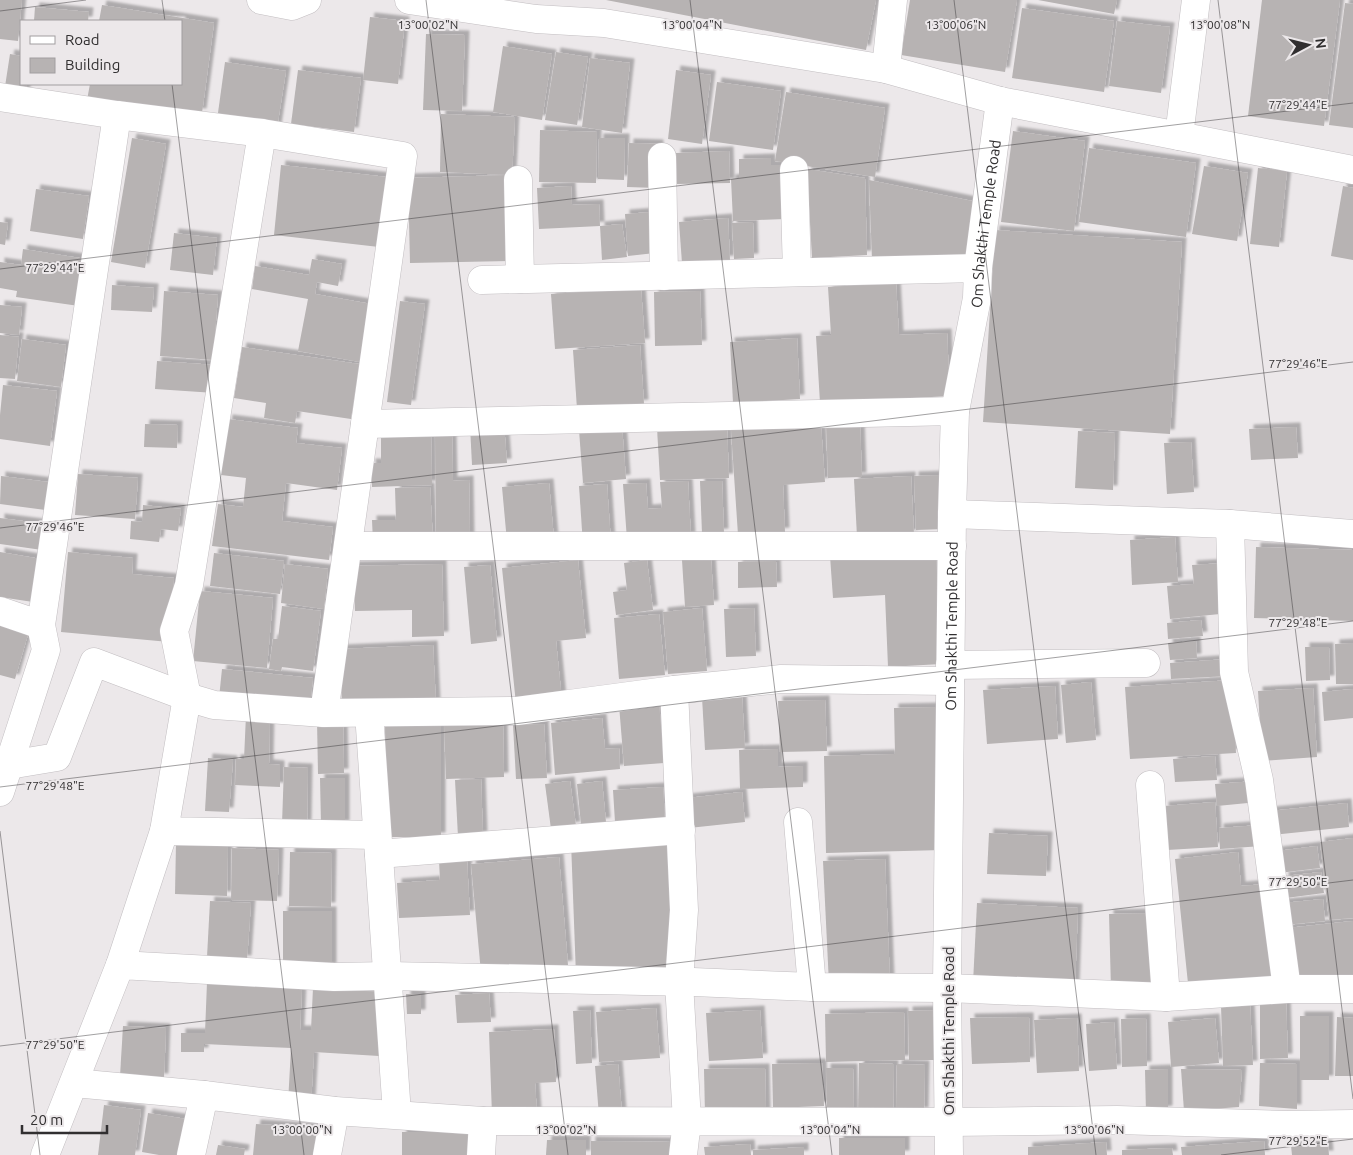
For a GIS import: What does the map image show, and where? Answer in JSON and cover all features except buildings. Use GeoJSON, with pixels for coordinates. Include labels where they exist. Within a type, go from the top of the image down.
{"type":"FeatureCollection","features":[{"type":"Feature","properties":{"kind":"street"},"geometry":{"type":"LineString","coordinates":[[261,0],[292,6],[307,0]]}},
{"type":"Feature","properties":{"kind":"street"},"geometry":{"type":"LineString","coordinates":[[410,0],[537,9],[604,23],[886,69],[1000,101],[1353,170]]}},
{"type":"Feature","properties":{"kind":"street"},"geometry":{"type":"LineString","coordinates":[[886,69],[893,0]]}},
{"type":"Feature","properties":{"kind":"street"},"geometry":{"type":"LineString","coordinates":[[1178,136],[1196,0]]}},
{"type":"Feature","properties":{"kind":"street"},"geometry":{"type":"LineString","coordinates":[[0,97],[117,115],[262,133],[402,156],[324,714]]}},
{"type":"Feature","properties":{"kind":"street","name":"Om Shakthi Temple Road"},"geometry":{"type":"LineString","coordinates":[[949,1155],[947,988],[952,514],[955,411],[977,298],[978,268],[1000,101]]}},
{"type":"Feature","properties":{"kind":"street"},"geometry":{"type":"LineString","coordinates":[[0,792],[4,764],[46,650],[41,625],[117,115]]}},
{"type":"Feature","properties":{"kind":"street"},"geometry":{"type":"LineString","coordinates":[[45,1155],[120,965],[164,830],[187,697],[174,631],[189,585],[262,133]]}},
{"type":"Feature","properties":{"kind":"street"},"geometry":{"type":"LineString","coordinates":[[662,157],[664,276]]}},
{"type":"Feature","properties":{"kind":"street"},"geometry":{"type":"LineString","coordinates":[[794,170],[797,272]]}},
{"type":"Feature","properties":{"kind":"street"},"geometry":{"type":"LineString","coordinates":[[518,180],[520,279]]}},
{"type":"Feature","properties":{"kind":"street"},"geometry":{"type":"LineString","coordinates":[[482,280],[978,268]]}},
{"type":"Feature","properties":{"kind":"street"},"geometry":{"type":"LineString","coordinates":[[365,424],[955,411]]}},
{"type":"Feature","properties":{"kind":"street"},"geometry":{"type":"LineString","coordinates":[[952,514],[1230,524],[1353,534]]}},
{"type":"Feature","properties":{"kind":"street"},"geometry":{"type":"LineString","coordinates":[[1230,524],[1234,672],[1259,780],[1287,990]]}},
{"type":"Feature","properties":{"kind":"street"},"geometry":{"type":"LineString","coordinates":[[348,546],[952,546]]}},
{"type":"Feature","properties":{"kind":"street"},"geometry":{"type":"LineString","coordinates":[[0,611],[41,625]]}},
{"type":"Feature","properties":{"kind":"street"},"geometry":{"type":"LineString","coordinates":[[4,764],[57,757],[94,662],[187,697],[214,705],[324,714],[517,711],[674,690],[781,679],[1146,663]]}},
{"type":"Feature","properties":{"kind":"street"},"geometry":{"type":"LineString","coordinates":[[674,690],[684,910],[679,982],[686,1122],[683,1155]]}},
{"type":"Feature","properties":{"kind":"street"},"geometry":{"type":"LineString","coordinates":[[369,713],[397,1114]]}},
{"type":"Feature","properties":{"kind":"street"},"geometry":{"type":"LineString","coordinates":[[1150,786],[1166,997]]}},
{"type":"Feature","properties":{"kind":"street"},"geometry":{"type":"LineString","coordinates":[[798,822],[812,987]]}},
{"type":"Feature","properties":{"kind":"street"},"geometry":{"type":"LineString","coordinates":[[164,830],[378,844],[681,830]]}},
{"type":"Feature","properties":{"kind":"street"},"geometry":{"type":"LineString","coordinates":[[120,965],[334,978],[388,976],[679,982],[812,987],[947,988],[1166,997],[1287,990],[1353,989]]}},
{"type":"Feature","properties":{"kind":"street"},"geometry":{"type":"LineString","coordinates":[[74,1083],[335,1111],[483,1121],[948,1122],[1117,1120],[1286,1125],[1353,1124]]}},
{"type":"Feature","properties":{"kind":"street"},"geometry":{"type":"LineString","coordinates":[[191,1155],[204,1096]]}},
{"type":"Feature","properties":{"kind":"street"},"geometry":{"type":"LineString","coordinates":[[327,1155],[335,1111]]}},
{"type":"Feature","properties":{"kind":"street"},"geometry":{"type":"LineString","coordinates":[[481,1155],[483,1121]]}}]}
